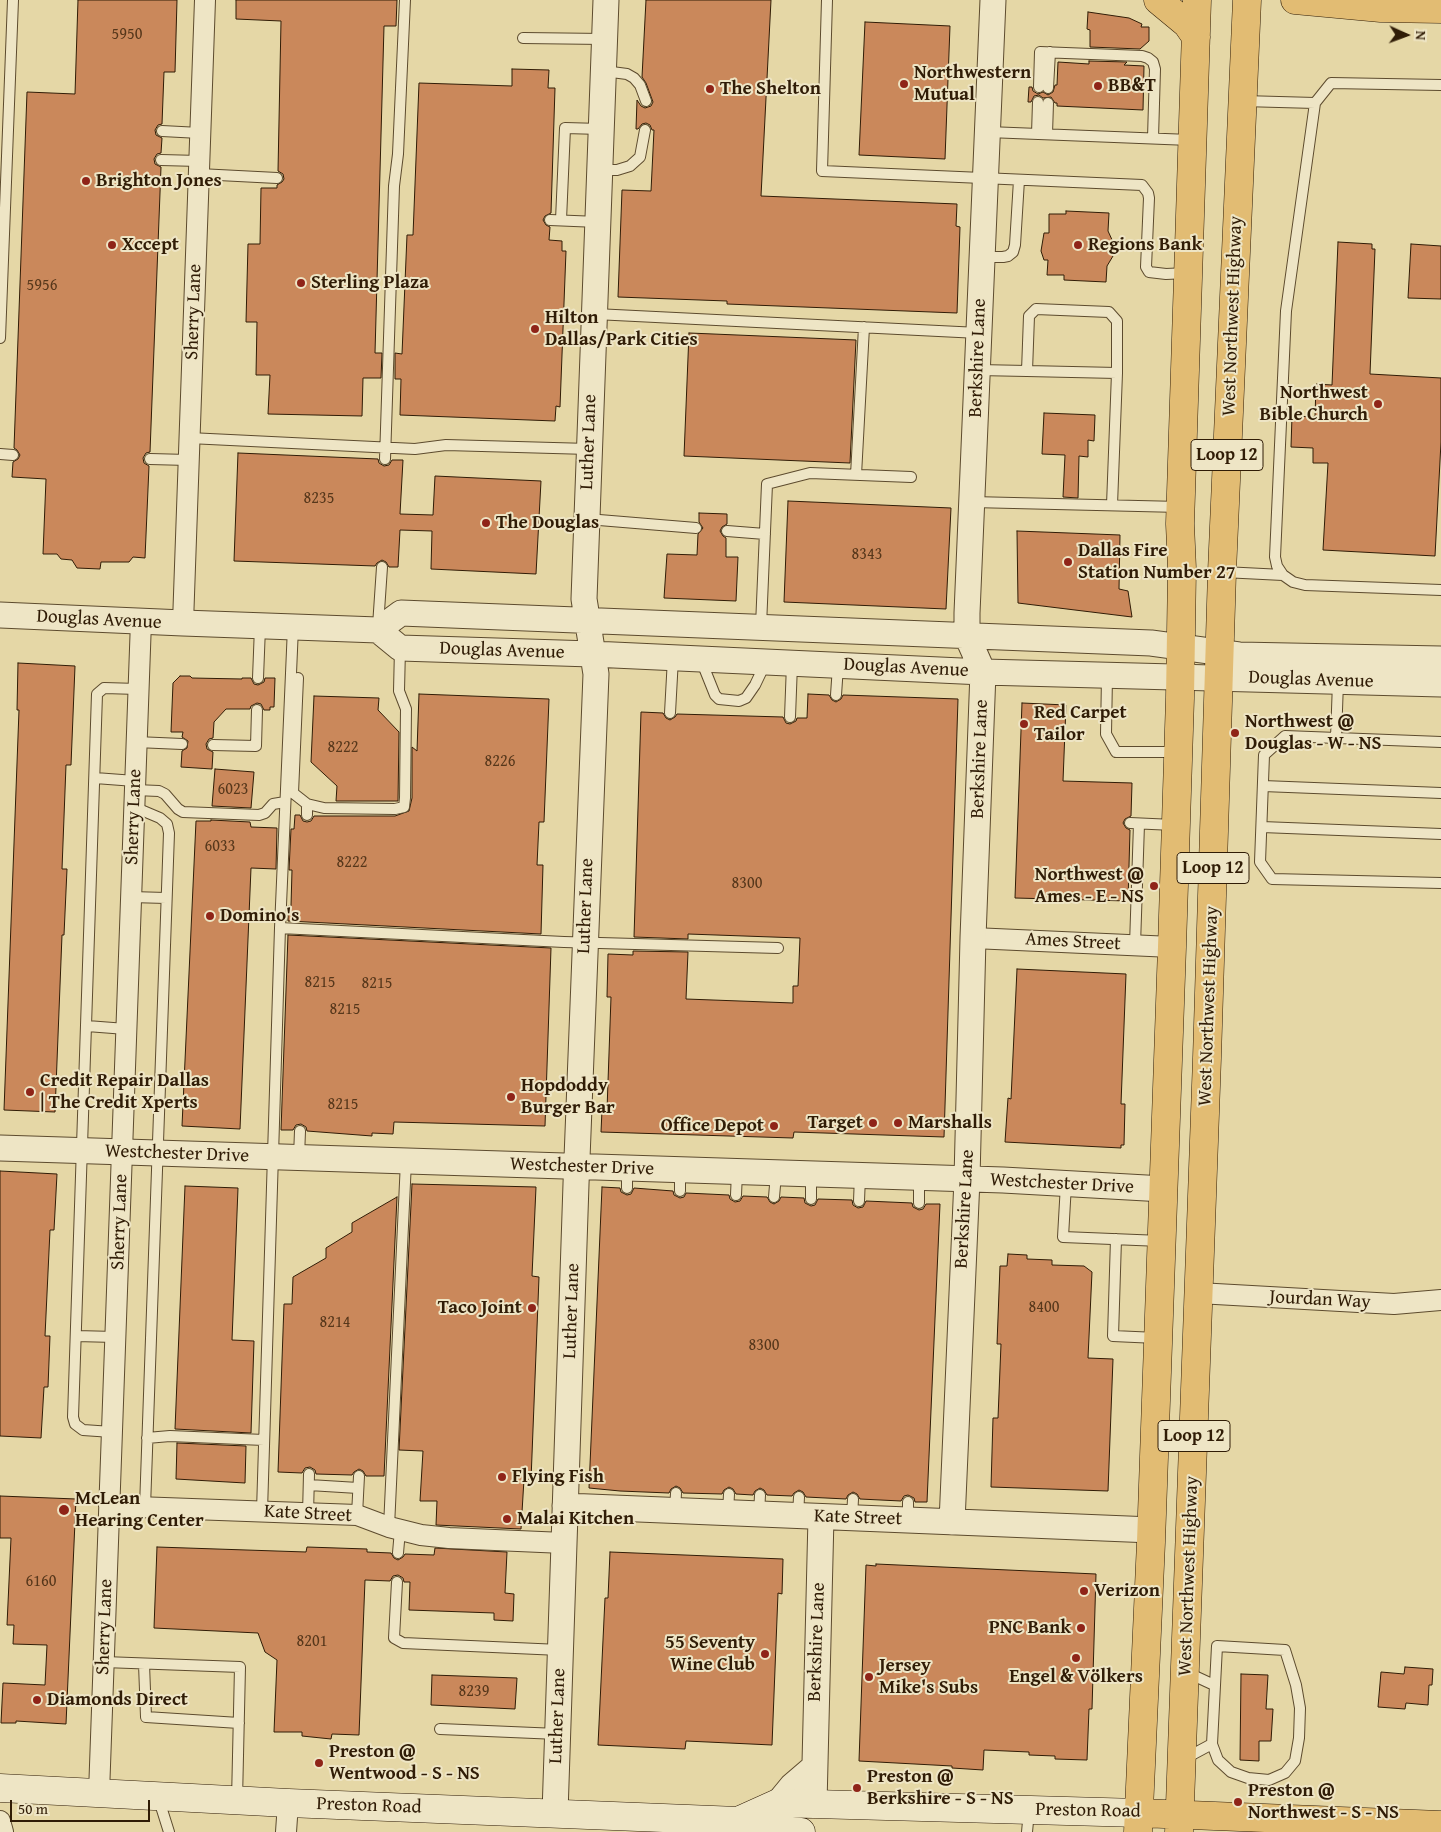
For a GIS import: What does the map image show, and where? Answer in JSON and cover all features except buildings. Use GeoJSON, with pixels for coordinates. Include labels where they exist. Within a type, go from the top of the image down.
{"type":"FeatureCollection","features":[{"type":"Feature","properties":{"kind":"main road"},"geometry":{"type":"LineString","coordinates":[[1158,0],[1187,24],[1196,37]]}},
{"type":"Feature","properties":{"kind":"main road","name":"West Northwest Highway"},"geometry":{"type":"LineString","coordinates":[[1138,1822],[1152,1530],[1172,947],[1180,678],[1181,507],[1187,273],[1197,0]]}},
{"type":"Feature","properties":{"kind":"main road","name":"West Northwest Highway"},"geometry":{"type":"LineString","coordinates":[[1180,1823],[1222,572],[1247,0]]}},
{"type":"Feature","properties":{"kind":"main road"},"geometry":{"type":"LineString","coordinates":[[1295,0],[1381,8],[1441,9]]}},
{"type":"Feature","properties":{"kind":"main road"},"geometry":{"type":"LineString","coordinates":[[1182,569],[1222,572]]}},
{"type":"Feature","properties":{"kind":"main road"},"geometry":{"type":"LineString","coordinates":[[1164,1189],[1181,1206],[1183,1215],[1178,1360],[1195,1394]]}},
{"type":"Feature","properties":{"kind":"main road","name":"Preston Road"},"geometry":{"type":"LineString","coordinates":[[0,1788],[288,1803],[555,1813],[801,1832]]}},
{"type":"Feature","properties":{"kind":"main road","name":"Preston Road"},"geometry":{"type":"LineString","coordinates":[[754,1828],[778,1803],[814,1804],[1028,1821],[1441,1826]]}},
{"type":"Feature","properties":{"kind":"main road"},"geometry":{"type":"LineString","coordinates":[[813,1832],[814,1804]]}},
{"type":"Feature","properties":{"kind":"street","name":"Sherry Lane"},"geometry":{"type":"LineString","coordinates":[[183,623],[205,0]]}},
{"type":"Feature","properties":{"kind":"street","name":"Luther Lane"},"geometry":{"type":"LineString","coordinates":[[555,1813],[576,1167],[596,674],[584,599],[606,0]]}},
{"type":"Feature","properties":{"kind":"street","name":"Berkshire Lane"},"geometry":{"type":"LineString","coordinates":[[952,1522],[967,1179],[973,938],[983,672],[967,636],[993,0]]}},
{"type":"Feature","properties":{"kind":"street","name":"Douglas Avenue"},"geometry":{"type":"LineString","coordinates":[[0,615],[378,630],[401,613],[1151,643],[1180,648],[1220,665],[1338,680],[1441,684]]}},
{"type":"Feature","properties":{"kind":"street","name":"Sherry Lane"},"geometry":{"type":"LineString","coordinates":[[99,1793],[141,621]]}},
{"type":"Feature","properties":{"kind":"street"},"geometry":{"type":"LineString","coordinates":[[792,663],[794,628]]}},
{"type":"Feature","properties":{"kind":"street"},"geometry":{"type":"LineString","coordinates":[[378,630],[400,648]]}},
{"type":"Feature","properties":{"kind":"street"},"geometry":{"type":"LineString","coordinates":[[838,665],[839,630]]}},
{"type":"Feature","properties":{"kind":"street","name":"Douglas Avenue"},"geometry":{"type":"LineString","coordinates":[[400,648],[592,654],[983,672],[1180,678],[1220,665],[1239,655],[1441,658]]}},
{"type":"Feature","properties":{"kind":"street","name":"Ames Street"},"geometry":{"type":"LineString","coordinates":[[973,938],[1172,947]]}},
{"type":"Feature","properties":{"kind":"street","name":"Westchester Drive"},"geometry":{"type":"LineString","coordinates":[[0,1148],[576,1167],[627,1178],[811,1187],[860,1176],[967,1179],[1164,1189]]}},
{"type":"Feature","properties":{"kind":"street","name":"Jourdan Way"},"geometry":{"type":"LineString","coordinates":[[1198,1293],[1394,1304],[1441,1300]]}},
{"type":"Feature","properties":{"kind":"street","name":"Kate Street"},"geometry":{"type":"LineString","coordinates":[[565,1506],[676,1502],[760,1505],[806,1510],[908,1511],[952,1522],[1152,1530]]}},
{"type":"Feature","properties":{"kind":"street","name":"Kate Street"},"geometry":{"type":"LineString","coordinates":[[109,1506],[357,1516],[395,1529],[449,1538],[564,1543]]}},
{"type":"Feature","properties":{"kind":"street","name":"Berkshire Lane"},"geometry":{"type":"LineString","coordinates":[[806,1510],[814,1804]]}},
{"type":"Feature","properties":{"kind":"street"},"geometry":{"type":"LineString","coordinates":[[778,1803],[792,1786],[813,1768]]}},
{"type":"Feature","properties":{"kind":"street"},"geometry":{"type":"LineString","coordinates":[[286,1832],[288,1803]]}},
{"type":"Feature","properties":{"kind":"street"},"geometry":{"type":"LineString","coordinates":[[0,1820],[3,1832]]}},
{"type":"Feature","properties":{"kind":"lane"},"geometry":{"type":"LineString","coordinates":[[0,338],[3,202],[13,0]]}},
{"type":"Feature","properties":{"kind":"lane"},"geometry":{"type":"LineString","coordinates":[[385,459],[394,186],[398,154],[405,0]]}},
{"type":"Feature","properties":{"kind":"lane"},"geometry":{"type":"LineString","coordinates":[[827,0],[822,172],[1142,185],[1149,198],[1146,267],[1149,272],[1166,274],[1187,273]]}},
{"type":"Feature","properties":{"kind":"lane"},"geometry":{"type":"LineString","coordinates":[[523,38],[605,39]]}},
{"type":"Feature","properties":{"kind":"lane"},"geometry":{"type":"LineString","coordinates":[[1043,88],[1040,52],[1142,56],[1148,58],[1153,62],[1155,69],[1153,138]]}},
{"type":"Feature","properties":{"kind":"lane"},"geometry":{"type":"LineString","coordinates":[[604,72],[627,74],[634,78],[640,85],[646,101]]}},
{"type":"Feature","properties":{"kind":"lane"},"geometry":{"type":"LineString","coordinates":[[1441,85],[1331,83],[1315,103],[1286,311],[1275,557],[1282,575],[1293,582],[1305,585],[1441,590]]}},
{"type":"Feature","properties":{"kind":"lane"},"geometry":{"type":"LineString","coordinates":[[1242,101],[1315,103]]}},
{"type":"Feature","properties":{"kind":"lane"},"geometry":{"type":"LineString","coordinates":[[1042,134],[1043,102]]}},
{"type":"Feature","properties":{"kind":"lane"},"geometry":{"type":"LineString","coordinates":[[554,127],[601,129]]}},
{"type":"Feature","properties":{"kind":"lane"},"geometry":{"type":"LineString","coordinates":[[565,128],[556,220],[598,222]]}},
{"type":"Feature","properties":{"kind":"lane"},"geometry":{"type":"LineString","coordinates":[[600,170],[617,170],[630,166],[640,157],[645,130]]}},
{"type":"Feature","properties":{"kind":"lane"},"geometry":{"type":"LineString","coordinates":[[162,131],[200,133]]}},
{"type":"Feature","properties":{"kind":"lane"},"geometry":{"type":"LineString","coordinates":[[987,132],[1191,140]]}},
{"type":"Feature","properties":{"kind":"lane"},"geometry":{"type":"LineString","coordinates":[[161,160],[199,168],[277,178]]}},
{"type":"Feature","properties":{"kind":"lane"},"geometry":{"type":"LineString","coordinates":[[982,256],[1003,257],[1013,252],[1019,180]]}},
{"type":"Feature","properties":{"kind":"lane"},"geometry":{"type":"LineString","coordinates":[[1027,371],[1029,316],[1036,309],[1109,312],[1117,321],[1112,505]]}},
{"type":"Feature","properties":{"kind":"lane"},"geometry":{"type":"LineString","coordinates":[[594,314],[979,333]]}},
{"type":"Feature","properties":{"kind":"lane"},"geometry":{"type":"LineString","coordinates":[[856,475],[864,327]]}},
{"type":"Feature","properties":{"kind":"lane"},"geometry":{"type":"LineString","coordinates":[[977,370],[1117,373]]}},
{"type":"Feature","properties":{"kind":"lane"},"geometry":{"type":"LineString","coordinates":[[189,438],[415,449],[446,445],[589,449]]}},
{"type":"Feature","properties":{"kind":"lane"},"geometry":{"type":"LineString","coordinates":[[0,454],[13,454]]}},
{"type":"Feature","properties":{"kind":"lane"},"geometry":{"type":"LineString","coordinates":[[150,459],[188,460]]}},
{"type":"Feature","properties":{"kind":"lane"},"geometry":{"type":"LineString","coordinates":[[761,626],[767,484],[810,473],[910,477]]}},
{"type":"Feature","properties":{"kind":"lane"},"geometry":{"type":"LineString","coordinates":[[971,502],[1181,507]]}},
{"type":"Feature","properties":{"kind":"lane"},"geometry":{"type":"LineString","coordinates":[[586,519],[696,528]]}},
{"type":"Feature","properties":{"kind":"lane"},"geometry":{"type":"LineString","coordinates":[[727,530],[765,534]]}},
{"type":"Feature","properties":{"kind":"lane"},"geometry":{"type":"LineString","coordinates":[[378,630],[382,567]]}},
{"type":"Feature","properties":{"kind":"lane"},"geometry":{"type":"LineString","coordinates":[[1222,572],[1282,575]]}},
{"type":"Feature","properties":{"kind":"lane"},"geometry":{"type":"LineString","coordinates":[[258,678],[260,626]]}},
{"type":"Feature","properties":{"kind":"lane"},"geometry":{"type":"LineString","coordinates":[[262,1511],[280,928],[285,802],[296,627]]}},
{"type":"Feature","properties":{"kind":"lane"},"geometry":{"type":"LineString","coordinates":[[296,627],[293,793],[307,804],[324,808],[395,814],[404,807],[406,708],[399,691],[400,648]]}},
{"type":"Feature","properties":{"kind":"lane"},"geometry":{"type":"LineString","coordinates":[[670,713],[673,658]]}},
{"type":"Feature","properties":{"kind":"lane"},"geometry":{"type":"LineString","coordinates":[[700,659],[715,695],[719,699],[739,701],[746,698],[755,685],[766,662]]}},
{"type":"Feature","properties":{"kind":"lane"},"geometry":{"type":"LineString","coordinates":[[790,718],[792,663]]}},
{"type":"Feature","properties":{"kind":"lane"},"geometry":{"type":"LineString","coordinates":[[836,695],[838,665]]}},
{"type":"Feature","properties":{"kind":"lane"},"geometry":{"type":"LineString","coordinates":[[1107,676],[1106,734],[1116,752],[1177,752]]}},
{"type":"Feature","properties":{"kind":"lane"},"geometry":{"type":"LineString","coordinates":[[1336,738],[1338,680]]}},
{"type":"Feature","properties":{"kind":"lane"},"geometry":{"type":"LineString","coordinates":[[112,1432],[83,1430],[74,1424],[73,1417],[97,694],[104,688],[138,689]]}},
{"type":"Feature","properties":{"kind":"lane"},"geometry":{"type":"LineString","coordinates":[[213,745],[256,746],[257,710]]}},
{"type":"Feature","properties":{"kind":"lane"},"geometry":{"type":"LineString","coordinates":[[1441,742],[1285,736],[1264,754],[1260,862],[1272,878],[1441,883]]}},
{"type":"Feature","properties":{"kind":"lane"},"geometry":{"type":"LineString","coordinates":[[136,742],[182,744]]}},
{"type":"Feature","properties":{"kind":"lane"},"geometry":{"type":"LineString","coordinates":[[95,778],[135,793],[167,824],[169,833],[145,1507]]}},
{"type":"Feature","properties":{"kind":"lane"},"geometry":{"type":"LineString","coordinates":[[1263,786],[1441,793]]}},
{"type":"Feature","properties":{"kind":"lane"},"geometry":{"type":"LineString","coordinates":[[135,793],[159,791],[165,794],[183,812],[259,815],[265,813],[273,804],[285,802]]}},
{"type":"Feature","properties":{"kind":"lane"},"geometry":{"type":"LineString","coordinates":[[307,804],[307,815]]}},
{"type":"Feature","properties":{"kind":"lane"},"geometry":{"type":"LineString","coordinates":[[1135,945],[1135,823],[1175,825]]}},
{"type":"Feature","properties":{"kind":"lane"},"geometry":{"type":"LineString","coordinates":[[1262,827],[1441,834]]}},
{"type":"Feature","properties":{"kind":"lane"},"geometry":{"type":"LineString","coordinates":[[131,897],[166,898]]}},
{"type":"Feature","properties":{"kind":"lane"},"geometry":{"type":"LineString","coordinates":[[280,928],[585,943],[778,948]]}},
{"type":"Feature","properties":{"kind":"lane"},"geometry":{"type":"LineString","coordinates":[[86,1026],[126,1028]]}},
{"type":"Feature","properties":{"kind":"lane"},"geometry":{"type":"LineString","coordinates":[[299,1158],[300,1131]]}},
{"type":"Feature","properties":{"kind":"lane"},"geometry":{"type":"LineString","coordinates":[[398,1553],[395,1529],[406,1162]]}},
{"type":"Feature","properties":{"kind":"lane"},"geometry":{"type":"LineString","coordinates":[[859,1201],[860,1176]]}},
{"type":"Feature","properties":{"kind":"lane"},"geometry":{"type":"LineString","coordinates":[[919,1178],[919,1203]]}},
{"type":"Feature","properties":{"kind":"lane"},"geometry":{"type":"LineString","coordinates":[[1066,1184],[1063,1237],[1161,1241]]}},
{"type":"Feature","properties":{"kind":"lane"},"geometry":{"type":"LineString","coordinates":[[1116,1239],[1112,1336],[1158,1338]]}},
{"type":"Feature","properties":{"kind":"lane"},"geometry":{"type":"LineString","coordinates":[[76,1336],[115,1337]]}},
{"type":"Feature","properties":{"kind":"lane"},"geometry":{"type":"LineString","coordinates":[[147,1438],[170,1436],[264,1440]]}},
{"type":"Feature","properties":{"kind":"lane"},"geometry":{"type":"LineString","coordinates":[[308,1514],[309,1474]]}},
{"type":"Feature","properties":{"kind":"lane"},"geometry":{"type":"LineString","coordinates":[[357,1516],[359,1476]]}},
{"type":"Feature","properties":{"kind":"lane"},"geometry":{"type":"LineString","coordinates":[[309,1485],[358,1488]]}},
{"type":"Feature","properties":{"kind":"lane"},"geometry":{"type":"LineString","coordinates":[[397,1582],[394,1638],[403,1643],[560,1650]]}},
{"type":"Feature","properties":{"kind":"lane"},"geometry":{"type":"LineString","coordinates":[[1217,1646],[1285,1650],[1296,1685],[1300,1708],[1299,1738],[1295,1761],[1285,1773],[1270,1780],[1248,1778],[1231,1772],[1218,1760],[1212,1744],[1214,1686],[1217,1646]]}},
{"type":"Feature","properties":{"kind":"lane"},"geometry":{"type":"LineString","coordinates":[[104,1662],[240,1667],[237,1800]]}},
{"type":"Feature","properties":{"kind":"lane"},"geometry":{"type":"LineString","coordinates":[[144,1664],[146,1717],[239,1723]]}},
{"type":"Feature","properties":{"kind":"lane"},"geometry":{"type":"LineString","coordinates":[[1185,1672],[1214,1686]]}},
{"type":"Feature","properties":{"kind":"lane"},"geometry":{"type":"LineString","coordinates":[[440,1729],[558,1734]]}},
{"type":"Feature","properties":{"kind":"lane"},"geometry":{"type":"LineString","coordinates":[[1182,1760],[1212,1744]]}},
{"type":"Feature","properties":{"kind":"lane"},"geometry":{"type":"LineString","coordinates":[[158,1796],[169,1832]]}},
{"type":"Feature","properties":{"kind":"place","name":"Northwestern Mutual"},"geometry":{"type":"Point","coordinates":[904,84]}},
{"type":"Feature","properties":{"kind":"place","name":"BB&T"},"geometry":{"type":"Point","coordinates":[1098,86]}},
{"type":"Feature","properties":{"kind":"place","name":"The Shelton"},"geometry":{"type":"Point","coordinates":[710,89]}},
{"type":"Feature","properties":{"kind":"place","name":"Brighton Jones"},"geometry":{"type":"Point","coordinates":[86,181]}},
{"type":"Feature","properties":{"kind":"place","name":"Xccept"},"geometry":{"type":"Point","coordinates":[112,245]}},
{"type":"Feature","properties":{"kind":"place","name":"Regions Bank"},"geometry":{"type":"Point","coordinates":[1078,245]}},
{"type":"Feature","properties":{"kind":"place","name":"Sterling Plaza"},"geometry":{"type":"Point","coordinates":[301,283]}},
{"type":"Feature","properties":{"kind":"place","name":"Hilton Dallas/Park Cities"},"geometry":{"type":"Point","coordinates":[535,329]}},
{"type":"Feature","properties":{"kind":"place","name":"Northwest Bible Church"},"geometry":{"type":"Point","coordinates":[1378,404]}},
{"type":"Feature","properties":{"kind":"place","name":"The Douglas"},"geometry":{"type":"Point","coordinates":[486,523]}},
{"type":"Feature","properties":{"kind":"place","name":"Dallas Fire Station Number 27"},"geometry":{"type":"Point","coordinates":[1068,562]}},
{"type":"Feature","properties":{"kind":"place","name":"Red Carpet Tailor"},"geometry":{"type":"Point","coordinates":[1024,724]}},
{"type":"Feature","properties":{"kind":"place","name":"Northwest @ Douglas - W - NS"},"geometry":{"type":"Point","coordinates":[1235,733]}},
{"type":"Feature","properties":{"kind":"place","name":"Northwest @ Ames - E - NS"},"geometry":{"type":"Point","coordinates":[1154,886]}},
{"type":"Feature","properties":{"kind":"place","name":"Domino's"},"geometry":{"type":"Point","coordinates":[210,916]}},
{"type":"Feature","properties":{"kind":"place","name":"Credit Repair Dallas | The Credit Xperts"},"geometry":{"type":"Point","coordinates":[30,1092]}},
{"type":"Feature","properties":{"kind":"place","name":"Hopdoddy Burger Bar"},"geometry":{"type":"Point","coordinates":[511,1097]}},
{"type":"Feature","properties":{"kind":"place","name":"Target"},"geometry":{"type":"Point","coordinates":[873,1123]}},
{"type":"Feature","properties":{"kind":"place","name":"Marshalls"},"geometry":{"type":"Point","coordinates":[898,1123]}},
{"type":"Feature","properties":{"kind":"place","name":"Office Depot"},"geometry":{"type":"Point","coordinates":[774,1126]}},
{"type":"Feature","properties":{"kind":"place","name":"Taco Joint"},"geometry":{"type":"Point","coordinates":[532,1308]}},
{"type":"Feature","properties":{"kind":"place","name":"Flying Fish"},"geometry":{"type":"Point","coordinates":[502,1477]}},
{"type":"Feature","properties":{"kind":"place","name":"McLean Hearing Center"},"geometry":{"type":"Point","coordinates":[64,1510]}},
{"type":"Feature","properties":{"kind":"place","name":"Malai Kitchen"},"geometry":{"type":"Point","coordinates":[507,1519]}},
{"type":"Feature","properties":{"kind":"place","name":"Verizon"},"geometry":{"type":"Point","coordinates":[1084,1591]}},
{"type":"Feature","properties":{"kind":"place","name":"PNC Bank"},"geometry":{"type":"Point","coordinates":[1081,1628]}},
{"type":"Feature","properties":{"kind":"place","name":"55 Seventy Wine Club"},"geometry":{"type":"Point","coordinates":[765,1654]}},
{"type":"Feature","properties":{"kind":"place","name":"Engel & Völkers"},"geometry":{"type":"Point","coordinates":[1076,1658]}},
{"type":"Feature","properties":{"kind":"place","name":"Jersey Mike's Subs"},"geometry":{"type":"Point","coordinates":[869,1677]}},
{"type":"Feature","properties":{"kind":"place","name":"Diamonds Direct"},"geometry":{"type":"Point","coordinates":[37,1700]}},
{"type":"Feature","properties":{"kind":"place","name":"Preston @ Wentwood - S - NS"},"geometry":{"type":"Point","coordinates":[319,1763]}},
{"type":"Feature","properties":{"kind":"place","name":"Preston @ Berkshire - S - NS"},"geometry":{"type":"Point","coordinates":[857,1788]}},
{"type":"Feature","properties":{"kind":"place","name":"Preston @ Northwest - S - NS"},"geometry":{"type":"Point","coordinates":[1238,1802]}}]}
